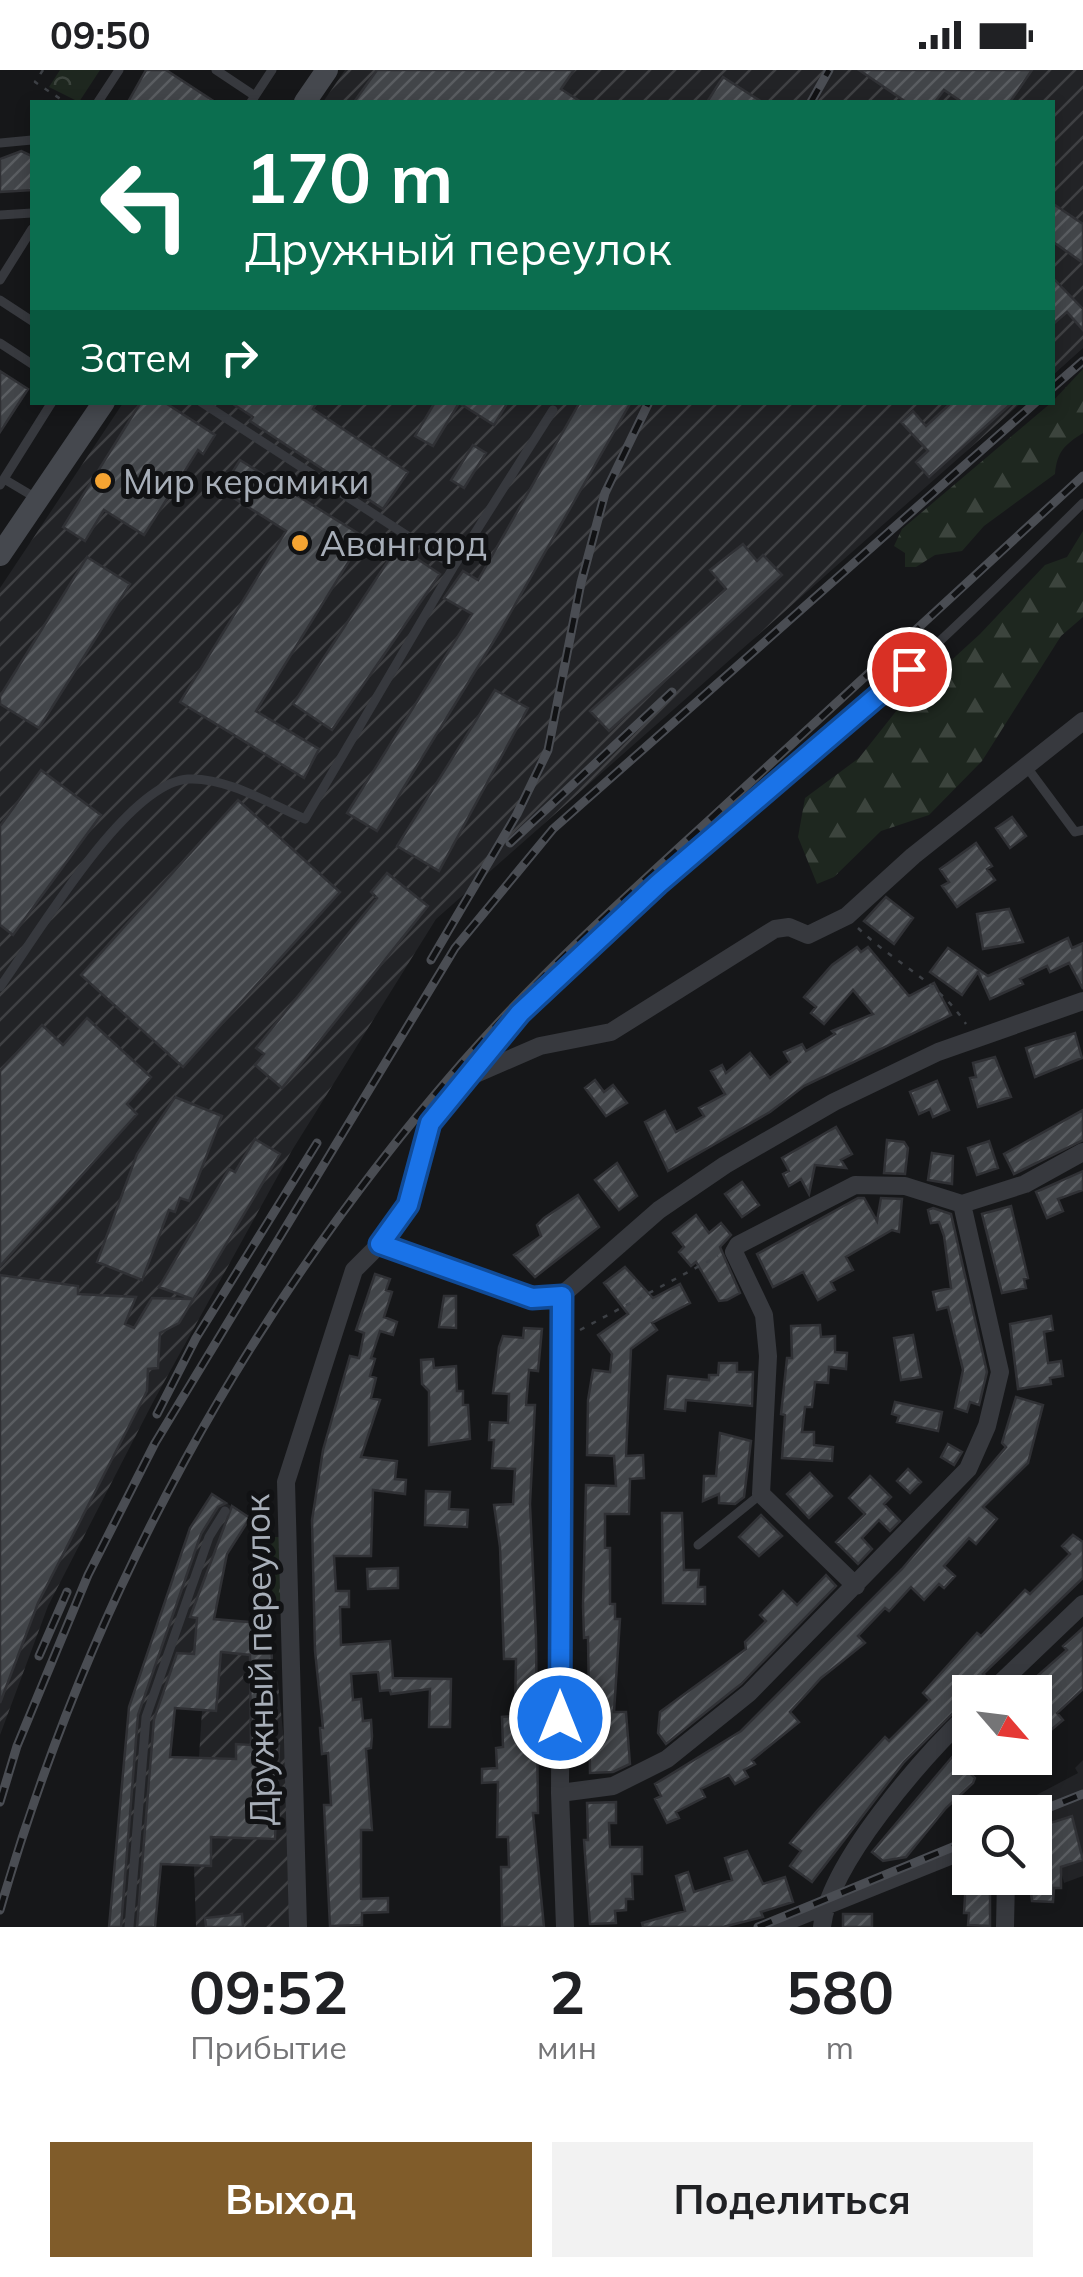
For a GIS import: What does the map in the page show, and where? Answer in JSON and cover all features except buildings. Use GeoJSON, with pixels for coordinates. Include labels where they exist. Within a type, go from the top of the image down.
{"type":"FeatureCollection","features":[{"type":"Feature","properties":{"kind":"street"},"geometry":{"type":"LineString","coordinates":[[306,100],[327,70]]}},
{"type":"Feature","properties":{"kind":"street"},"geometry":{"type":"LineString","coordinates":[[0,555],[102,405]]}},
{"type":"Feature","properties":{"kind":"street"},"geometry":{"type":"LineString","coordinates":[[464,1079],[540,1046],[611,1032],[775,929],[789,927],[808,935],[847,916],[912,856],[1083,721]]}},
{"type":"Feature","properties":{"kind":"street"},"geometry":{"type":"LineString","coordinates":[[380,1244],[532,1298],[562,1296],[659,1210],[725,1165],[834,1102],[976,1039],[1083,1001]]}},
{"type":"Feature","properties":{"kind":"street","name":"Дружный переулок"},"geometry":{"type":"LineString","coordinates":[[298,1927],[286,1482],[354,1270],[380,1244],[408,1205],[430,1123],[464,1079]]}},
{"type":"Feature","properties":{"kind":"street"},"geometry":{"type":"LineString","coordinates":[[856,1586],[761,1494],[768,1356],[764,1315],[734,1252],[738,1245],[856,1185],[905,1186],[962,1204],[1024,1184],[1083,1152]]}},
{"type":"Feature","properties":{"kind":"street"},"geometry":{"type":"LineString","coordinates":[[560,1793],[613,1786],[666,1759],[749,1694],[968,1470],[996,1398],[1000,1372],[962,1204]]}},
{"type":"Feature","properties":{"kind":"street"},"geometry":{"type":"LineString","coordinates":[[562,1296],[560,1793],[565,1927]]}},
{"type":"Feature","properties":{"kind":"street"},"geometry":{"type":"LineString","coordinates":[[1009,1675],[1083,1604]]}},
{"type":"Feature","properties":{"kind":"street"},"geometry":{"type":"LineString","coordinates":[[822,1927],[824,1906],[866,1834],[952,1733]]}},
{"type":"Feature","properties":{"kind":"street"},"geometry":{"type":"LineString","coordinates":[[773,1927],[952,1855]]}},
{"type":"Feature","properties":{"kind":"street"},"geometry":{"type":"LineString","coordinates":[[1005,1927],[1006,1895]]}},
{"type":"Feature","properties":{"kind":"lane"},"geometry":{"type":"LineString","coordinates":[[99,100],[119,70]]}},
{"type":"Feature","properties":{"kind":"lane"},"geometry":{"type":"LineString","coordinates":[[216,70],[253,99],[272,70]]}},
{"type":"Feature","properties":{"kind":"lane"},"geometry":{"type":"LineString","coordinates":[[0,142],[30,140]]}},
{"type":"Feature","properties":{"kind":"lane"},"geometry":{"type":"LineString","coordinates":[[0,215],[30,213]]}},
{"type":"Feature","properties":{"kind":"lane"},"geometry":{"type":"LineString","coordinates":[[0,280],[30,232]]}},
{"type":"Feature","properties":{"kind":"lane"},"geometry":{"type":"LineString","coordinates":[[0,300],[30,319]]}},
{"type":"Feature","properties":{"kind":"lane"},"geometry":{"type":"LineString","coordinates":[[0,343],[30,363]]}},
{"type":"Feature","properties":{"kind":"lane"},"geometry":{"type":"LineString","coordinates":[[38,500],[2,482],[50,405]]}},
{"type":"Feature","properties":{"kind":"lane"},"geometry":{"type":"LineString","coordinates":[[207,405],[454,566]]}},
{"type":"Feature","properties":{"kind":"lane"},"geometry":{"type":"LineString","coordinates":[[0,988],[125,813],[158,789],[187,779],[220,783],[305,819],[454,566],[553,410]]}},
{"type":"Feature","properties":{"kind":"lane"},"geometry":{"type":"LineString","coordinates":[[464,1079],[520,1013],[658,884],[852,722],[1083,503]]}},
{"type":"Feature","properties":{"kind":"lane"},"geometry":{"type":"LineString","coordinates":[[1026,766],[1075,832],[1083,830]]}},
{"type":"Feature","properties":{"kind":"lane"},"geometry":{"type":"LineString","coordinates":[[698,1545],[761,1494]]}},
{"type":"Feature","properties":{"kind":"lane"},"geometry":{"type":"LineString","coordinates":[[129,1927],[146,1716],[208,1537],[225,1511]]}},
{"type":"Feature","properties":{"kind":"path"},"geometry":{"type":"LineString","coordinates":[[43,70],[35,82],[63,100]]}},
{"type":"Feature","properties":{"kind":"path"},"geometry":{"type":"LineString","coordinates":[[847,916],[903,968],[938,987],[976,1039]]}},
{"type":"Feature","properties":{"kind":"path"},"geometry":{"type":"LineString","coordinates":[[562,1339],[721,1254],[734,1252]]}},
{"type":"Feature","properties":{"kind":"shaded area"},"geometry":{"type":"Polygon","coordinates":[[[345,70],[1083,70],[1083,348],[1055,373],[1055,100],[324,100],[345,70]]]}},
{"type":"Feature","properties":{"kind":"shaded area"},"geometry":{"type":"Polygon","coordinates":[[[122,405],[1019,405],[436,919],[291,1152],[152,1404],[48,1606],[0,1735],[0,588],[122,405]]]}},
{"type":"Feature","properties":{"kind":"shaded area"},"geometry":{"type":"Polygon","coordinates":[[[212,1494],[250,1518],[227,1554],[214,1619],[272,1624],[270,1657],[278,1683],[285,1751],[292,1927],[196,1927],[194,1866],[178,1865],[182,1757],[199,1757],[202,1711],[175,1708],[155,1927],[109,1927],[129,1707],[190,1528],[212,1494]]]}},
{"type":"Feature","properties":{"kind":"shaded area"},"geometry":{"type":"Polygon","coordinates":[[[1083,1760],[1083,1876],[1064,1883],[1060,1868],[1052,1870],[1052,1795],[1036,1795],[1078,1773],[1075,1768],[1083,1760]]]}},
{"type":"Feature","properties":{"kind":"green space"},"geometry":{"type":"Polygon","coordinates":[[[60,70],[100,70],[80,100],[49,87],[60,70]]]}},
{"type":"Feature","properties":{"kind":"green space"},"geometry":{"type":"Polygon","coordinates":[[[1083,369],[1083,433],[1063,450],[1055,474],[984,526],[962,551],[935,555],[916,567],[905,567],[905,553],[894,546],[902,529],[1048,405],[1055,405],[1055,399],[1083,369]]]}},
{"type":"Feature","properties":{"kind":"green space"},"geometry":{"type":"Polygon","coordinates":[[[1083,531],[1083,617],[1061,636],[982,761],[929,815],[881,831],[834,877],[817,884],[798,837],[805,798],[859,758],[897,710],[980,634],[1045,565],[1067,557],[1083,531]]]}},
{"type":"Feature","properties":{"kind":"green space"},"geometry":{"type":"Polygon","coordinates":[[[262,1537],[282,1537],[282,1603],[254,1603],[254,1564],[262,1537]]]}},
{"type":"Feature","properties":{"kind":"railway"},"geometry":{"type":"LineString","coordinates":[[812,100],[829,70]]}},
{"type":"Feature","properties":{"kind":"railway"},"geometry":{"type":"LineString","coordinates":[[1055,385],[1083,361]]}},
{"type":"Feature","properties":{"kind":"railway"},"geometry":{"type":"LineString","coordinates":[[431,960],[517,814],[548,750],[581,583],[605,493],[648,405]]}},
{"type":"Feature","properties":{"kind":"railway"},"geometry":{"type":"LineString","coordinates":[[0,1802],[17,1746],[88,1575],[155,1443],[455,948],[553,829],[1033,405]]}},
{"type":"Feature","properties":{"kind":"railway"},"geometry":{"type":"LineString","coordinates":[[0,1910],[37,1793],[80,1680],[129,1569],[184,1461],[245,1356],[384,1157],[462,1063],[559,960],[1083,476]]}},
{"type":"Feature","properties":{"kind":"railway"},"geometry":{"type":"LineString","coordinates":[[510,843],[672,692]]}},
{"type":"Feature","properties":{"kind":"railway"},"geometry":{"type":"LineString","coordinates":[[157,1414],[196,1338],[317,1143]]}},
{"type":"Feature","properties":{"kind":"railway"},"geometry":{"type":"LineString","coordinates":[[39,1656],[67,1592]]}},
{"type":"Feature","properties":{"kind":"railway"},"geometry":{"type":"LineString","coordinates":[[1052,1806],[1083,1794]]}},
{"type":"Feature","properties":{"kind":"railway"},"geometry":{"type":"LineString","coordinates":[[758,1927],[952,1847]]}},
{"type":"Feature","properties":{"kind":"place","name":"Мир керамики"},"geometry":{"type":"Point","coordinates":[103,481]}},
{"type":"Feature","properties":{"kind":"place","name":"Авангард"},"geometry":{"type":"Point","coordinates":[300,543]}},
{"type":"Feature","properties":{"kind":"route"},"geometry":{"type":"LineString","coordinates":[[560,1718],[562,1296],[532,1298],[380,1244],[408,1205],[430,1123],[520,1013],[658,884],[852,722],[909,669]]}}]}
